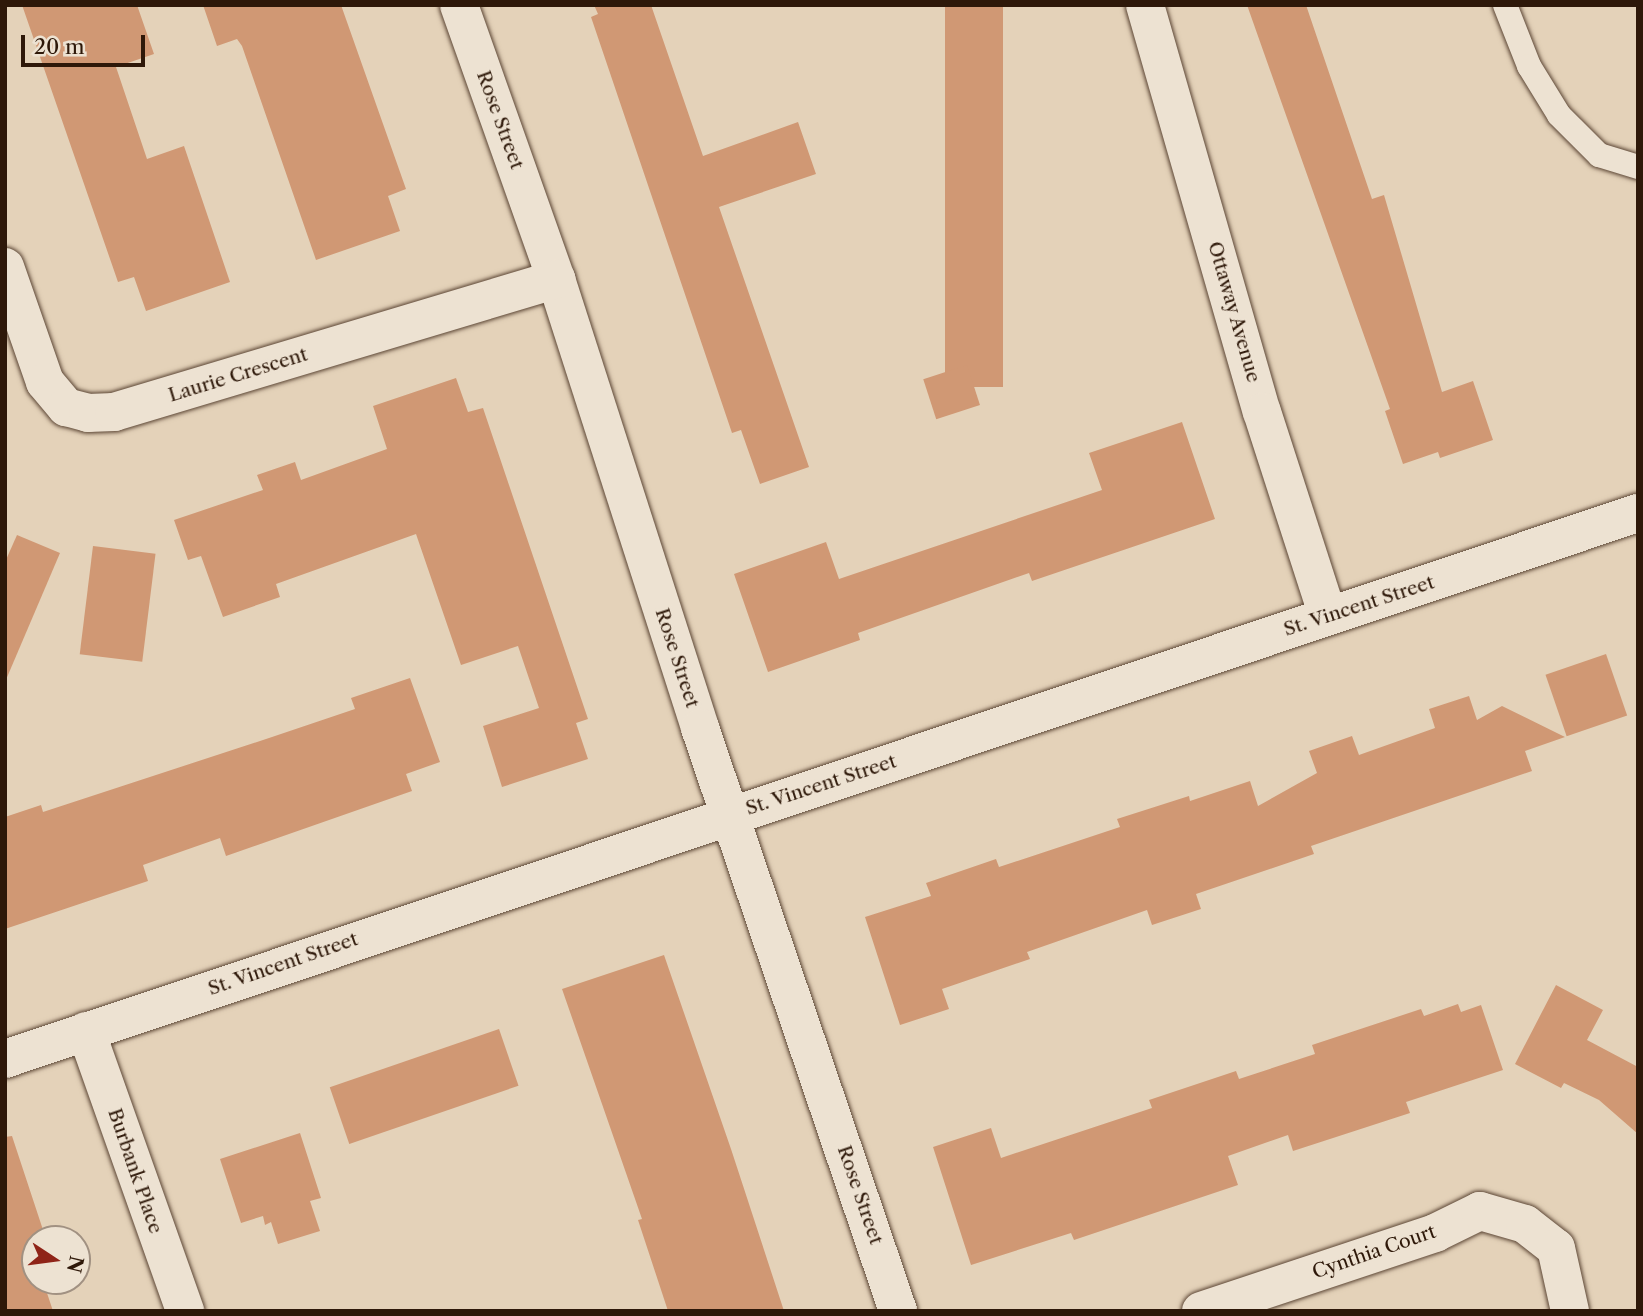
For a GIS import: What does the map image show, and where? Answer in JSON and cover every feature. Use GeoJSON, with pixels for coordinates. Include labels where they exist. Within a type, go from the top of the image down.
{"type":"FeatureCollection","features":[{"type":"Feature","properties":{"kind":"street","name":"Rose Street"},"geometry":{"type":"LineString","coordinates":[[459,5],[556,279],[730,815],[898,1311]]}},
{"type":"Feature","properties":{"kind":"street","name":"Ottaway Avenue"},"geometry":{"type":"LineString","coordinates":[[1145,5],[1262,412],[1328,616]]}},
{"type":"Feature","properties":{"kind":"street","name":"Laurie Crescent"},"geometry":{"type":"LineString","coordinates":[[5,267],[46,382],[66,407],[88,413],[114,412],[556,279]]}},
{"type":"Feature","properties":{"kind":"street","name":"St. Vincent Street"},"geometry":{"type":"LineString","coordinates":[[5,1059],[1638,513]]}},
{"type":"Feature","properties":{"kind":"street","name":"Burbank Place"},"geometry":{"type":"LineString","coordinates":[[86,1031],[185,1311]]}},
{"type":"Feature","properties":{"kind":"street","name":"Cynthia Court"},"geometry":{"type":"LineString","coordinates":[[1201,1311],[1435,1233],[1480,1211],[1525,1224],[1556,1248],[1570,1311]]}},
{"type":"Feature","properties":{"kind":"lane"},"geometry":{"type":"LineString","coordinates":[[1505,5],[1529,66],[1559,115],[1599,155],[1638,167]]}},
{"type":"Feature","properties":{"kind":"building"},"geometry":{"type":"Polygon","coordinates":[[[22,5],[137,5],[154,54],[116,67],[147,159],[184,146],[230,282],[146,311],[134,277],[118,282],[22,5]]]}},
{"type":"Feature","properties":{"kind":"building"},"geometry":{"type":"Polygon","coordinates":[[[203,5],[341,5],[406,189],[388,196],[400,231],[316,260],[242,46],[237,39],[217,46],[203,5]]]}},
{"type":"Feature","properties":{"kind":"building"},"geometry":{"type":"Polygon","coordinates":[[[594,5],[651,5],[703,156],[798,122],[816,174],[719,207],[809,467],[760,484],[741,430],[732,433],[591,17],[598,14],[594,5]]]}},
{"type":"Feature","properties":{"kind":"building"},"geometry":{"type":"Polygon","coordinates":[[[945,5],[1003,5],[1003,387],[945,387],[945,5]]]}},
{"type":"Feature","properties":{"kind":"building"},"geometry":{"type":"Polygon","coordinates":[[[1247,5],[1306,5],[1372,199],[1384,195],[1442,392],[1473,381],[1493,440],[1440,458],[1438,452],[1403,464],[1385,411],[1390,409],[1247,5]]]}},
{"type":"Feature","properties":{"kind":"building"},"geometry":{"type":"Polygon","coordinates":[[[967,365],[980,405],[936,419],[923,379],[967,365]]]}},
{"type":"Feature","properties":{"kind":"building"},"geometry":{"type":"Polygon","coordinates":[[[456,378],[468,412],[483,408],[588,719],[576,723],[588,759],[502,787],[483,726],[539,708],[518,646],[461,665],[416,534],[276,584],[280,597],[223,617],[201,556],[188,560],[174,520],[263,490],[257,475],[295,462],[301,480],[387,449],[373,406],[456,378]]]}},
{"type":"Feature","properties":{"kind":"building"},"geometry":{"type":"Polygon","coordinates":[[[1182,422],[1215,519],[1032,581],[1029,573],[858,633],[860,640],[768,672],[734,574],[826,542],[839,579],[1102,490],[1089,453],[1182,422]]]}},
{"type":"Feature","properties":{"kind":"building"},"geometry":{"type":"Polygon","coordinates":[[[17,535],[60,553],[5,682],[5,562],[17,535]]]}},
{"type":"Feature","properties":{"kind":"building"},"geometry":{"type":"Polygon","coordinates":[[[93,546],[156,554],[142,662],[80,654],[93,546]]]}},
{"type":"Feature","properties":{"kind":"building"},"geometry":{"type":"Polygon","coordinates":[[[1606,654],[1627,715],[1567,736],[1545,675],[1606,654]]]}},
{"type":"Feature","properties":{"kind":"building"},"geometry":{"type":"Polygon","coordinates":[[[410,678],[440,762],[406,774],[412,791],[226,856],[220,838],[143,865],[148,881],[5,929],[5,817],[41,805],[43,812],[355,709],[351,698],[410,678]]]}},
{"type":"Feature","properties":{"kind":"building"},"geometry":{"type":"Polygon","coordinates":[[[1469,696],[1477,720],[1502,706],[1565,737],[1525,751],[1532,771],[1311,846],[1314,854],[1196,894],[1201,909],[1152,925],[1147,910],[1027,952],[1030,959],[942,989],[949,1009],[900,1025],[865,917],[931,896],[926,883],[996,859],[999,867],[1120,827],[1117,819],[1189,796],[1190,801],[1250,781],[1258,806],[1317,773],[1309,751],[1352,736],[1359,755],[1435,728],[1429,709],[1469,696]]]}},
{"type":"Feature","properties":{"kind":"building"},"geometry":{"type":"Polygon","coordinates":[[[664,955],[784,1311],[668,1311],[638,1220],[642,1219],[562,989],[664,955]]]}},
{"type":"Feature","properties":{"kind":"building"},"geometry":{"type":"Polygon","coordinates":[[[1556,985],[1603,1010],[1587,1040],[1638,1067],[1638,1134],[1599,1100],[1564,1083],[1561,1088],[1515,1064],[1556,985]]]}},
{"type":"Feature","properties":{"kind":"building"},"geometry":{"type":"Polygon","coordinates":[[[1458,1004],[1461,1012],[1481,1005],[1503,1070],[1406,1102],[1410,1113],[1293,1151],[1288,1135],[1228,1156],[1238,1185],[1074,1240],[1071,1233],[971,1265],[933,1147],[991,1128],[1001,1158],[1152,1108],[1149,1100],[1236,1071],[1239,1079],[1315,1054],[1312,1045],[1421,1009],[1424,1016],[1458,1004]]]}},
{"type":"Feature","properties":{"kind":"building"},"geometry":{"type":"Polygon","coordinates":[[[499,1029],[519,1086],[349,1144],[330,1087],[499,1029]]]}},
{"type":"Feature","properties":{"kind":"building"},"geometry":{"type":"Polygon","coordinates":[[[300,1133],[321,1198],[310,1201],[320,1231],[278,1244],[271,1222],[265,1225],[263,1216],[241,1223],[220,1159],[300,1133]]]}},
{"type":"Feature","properties":{"kind":"building"},"geometry":{"type":"Polygon","coordinates":[[[12,1136],[41,1225],[21,1225],[21,1295],[48,1295],[53,1311],[5,1311],[5,1137],[12,1136]]]}}]}
